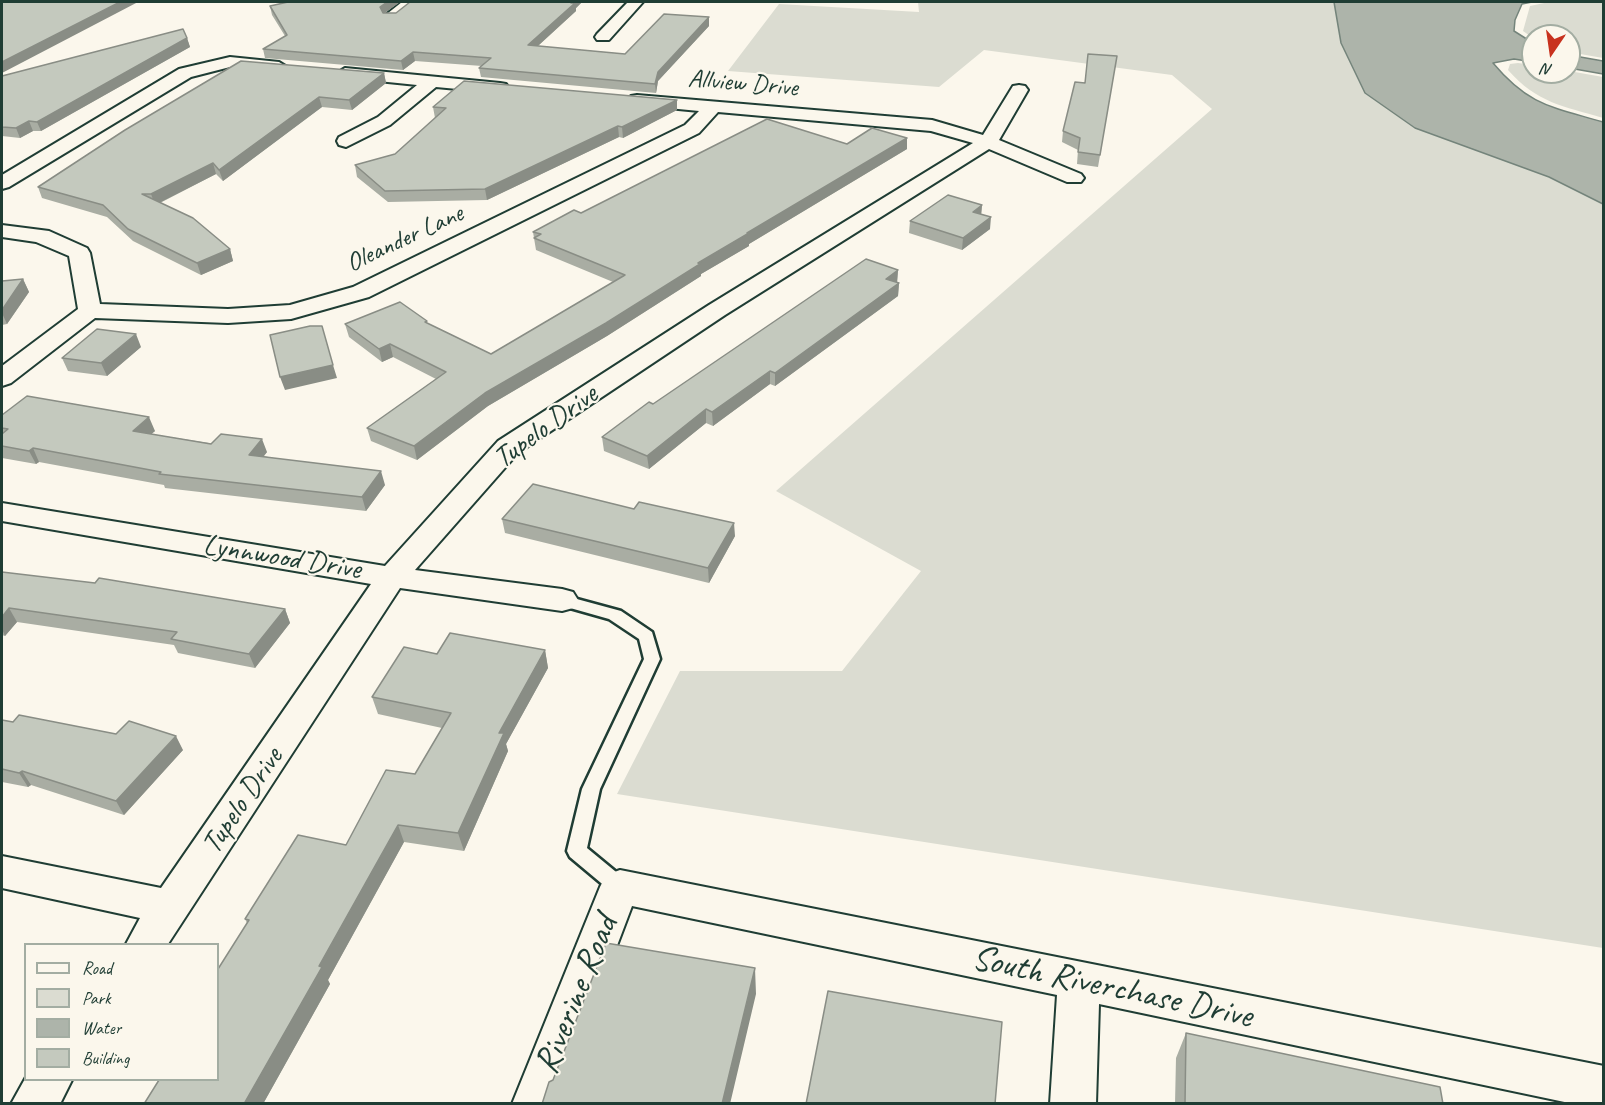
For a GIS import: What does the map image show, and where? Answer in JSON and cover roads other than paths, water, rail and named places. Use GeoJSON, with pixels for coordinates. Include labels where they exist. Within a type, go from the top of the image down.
{"type":"FeatureCollection","features":[{"type":"Feature","properties":{"kind":"street"},"geometry":{"type":"LineString","coordinates":[[391,16],[411,2]]}},
{"type":"Feature","properties":{"kind":"street"},"geometry":{"type":"LineString","coordinates":[[603,36],[636,2]]}},
{"type":"Feature","properties":{"kind":"street"},"geometry":{"type":"LineString","coordinates":[[2,183],[185,73],[230,62],[302,69]]}},
{"type":"Feature","properties":{"kind":"street"},"geometry":{"type":"LineString","coordinates":[[325,72],[514,89]]}},
{"type":"Feature","properties":{"kind":"street"},"geometry":{"type":"LineString","coordinates":[[346,141],[384,121],[432,82]]}},
{"type":"Feature","properties":{"kind":"street","name":"Tupelo Drive"},"geometry":{"type":"LineString","coordinates":[[147,943],[392,577],[508,447],[717,310],[988,142],[1019,90]]}},
{"type":"Feature","properties":{"kind":"street","name":"Allview Drive"},"geometry":{"type":"LineString","coordinates":[[620,99],[932,126],[988,142],[1074,178]]}},
{"type":"Feature","properties":{"kind":"street","name":"Oleander Lane"},"geometry":{"type":"LineString","coordinates":[[90,311],[228,316],[281,313],[361,292],[692,129],[713,107]]}},
{"type":"Feature","properties":{"kind":"street"},"geometry":{"type":"LineString","coordinates":[[2,161],[32,165]]}},
{"type":"Feature","properties":{"kind":"street"},"geometry":{"type":"LineString","coordinates":[[2,231],[41,236],[79,253],[90,311],[2,378]]}},
{"type":"Feature","properties":{"kind":"street","name":"Lynnwood Drive"},"geometry":{"type":"LineString","coordinates":[[2,512],[392,577],[562,600]]}},
{"type":"Feature","properties":{"kind":"street"},"geometry":{"type":"LineString","coordinates":[[2,872],[172,908]]}},
{"type":"Feature","properties":{"kind":"street","name":"South Riverchase Drive"},"geometry":{"type":"LineString","coordinates":[[620,887],[1604,1088]]}},
{"type":"Feature","properties":{"kind":"street","name":"Riverine Road"},"geometry":{"type":"LineString","coordinates":[[534,1104],[620,887]]}},
{"type":"Feature","properties":{"kind":"street"},"geometry":{"type":"LineString","coordinates":[[1073,1104],[1079,981]]}},
{"type":"Feature","properties":{"kind":"street"},"geometry":{"type":"LineString","coordinates":[[33,1104],[49,1081]]}},
{"type":"Feature","properties":{"kind":"lane"},"geometry":{"type":"LineString","coordinates":[[562,600],[615,615],[646,636],[652,658],[591,789],[577,851],[620,887]]}},
{"type":"Feature","properties":{"kind":"water"},"geometry":{"type":"Polygon","coordinates":[[[1334,2],[1532,2],[1522,4],[1515,20],[1514,31],[1521,35],[1521,60],[1514,59],[1493,63],[1530,97],[1555,108],[1603,122],[1603,204],[1549,177],[1415,128],[1365,93],[1341,43],[1334,2]]]}},
{"type":"Feature","properties":{"kind":"water"},"geometry":{"type":"Polygon","coordinates":[[[1581,57],[1603,61],[1603,74],[1581,70],[1581,57]]]}}]}
